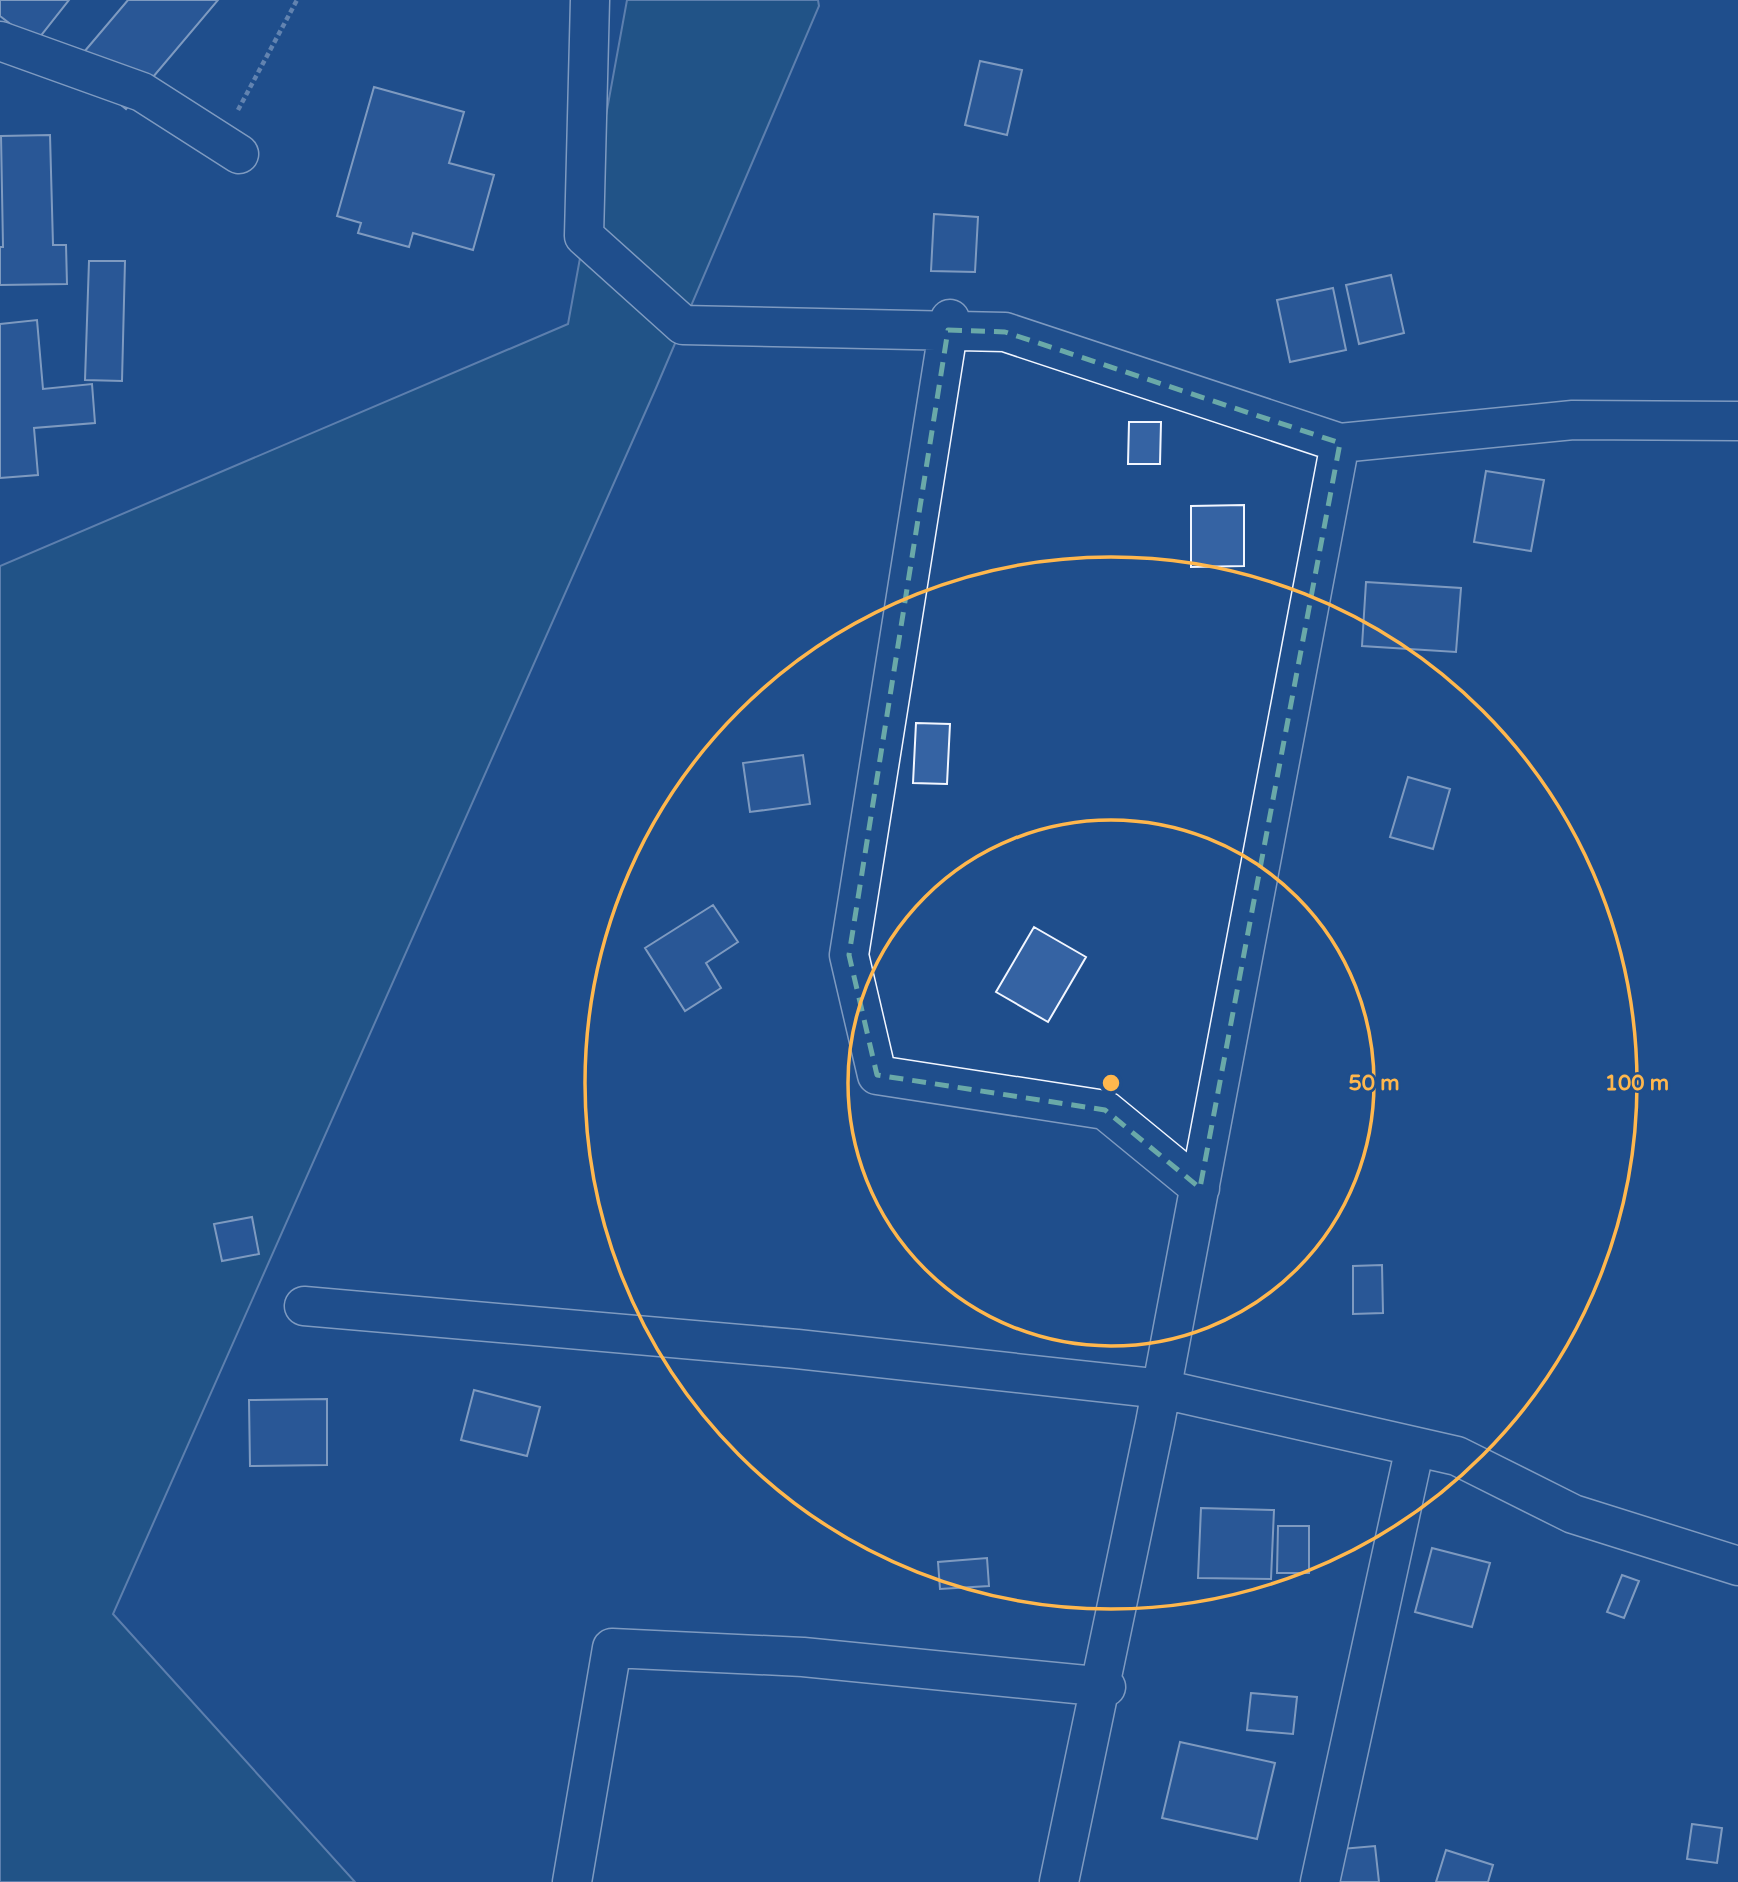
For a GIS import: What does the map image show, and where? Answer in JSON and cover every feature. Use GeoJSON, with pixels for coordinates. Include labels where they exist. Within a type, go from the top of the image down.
{"type":"FeatureCollection","features":[{"type":"Feature","properties":{"kind":"street"},"geometry":{"type":"LineString","coordinates":[[590,0],[584,236],[683,325],[949,325],[1005,332],[1340,443],[1573,420],[1738,421]]}},
{"type":"Feature","properties":{"kind":"street"},"geometry":{"type":"LineString","coordinates":[[0,41],[142,92],[230,148]]}},
{"type":"Feature","properties":{"kind":"street"},"geometry":{"type":"LineString","coordinates":[[949,325],[849,955],[877,1075],[1105,1110],[1200,1188]]}},
{"type":"Feature","properties":{"kind":"street"},"geometry":{"type":"LineString","coordinates":[[1059,1882],[1103,1686],[1162,1389],[1340,443]]}},
{"type":"Feature","properties":{"kind":"street"},"geometry":{"type":"LineString","coordinates":[[303,1306],[797,1349],[1162,1389],[1457,1456],[1573,1514],[1738,1566]]}},
{"type":"Feature","properties":{"kind":"street"},"geometry":{"type":"LineString","coordinates":[[1320,1882],[1416,1447]]}},
{"type":"Feature","properties":{"kind":"street"},"geometry":{"type":"LineString","coordinates":[[572,1882],[612,1648],[803,1657],[1103,1686]]}},
{"type":"Feature","properties":{"kind":"path"},"geometry":{"type":"LineString","coordinates":[[230,148],[297,0]]}},
{"type":"Feature","properties":{"kind":"highlighted area"},"geometry":{"type":"Polygon","coordinates":[[[948,330],[1005,332],[1340,443],[1200,1188],[1105,1110],[877,1075],[849,955],[948,330]]]}},
{"type":"Feature","properties":{"kind":"shaded area"},"geometry":{"type":"Polygon","coordinates":[[[627,0],[818,0],[819,6],[656,388],[113,1614],[355,1882],[0,1882],[0,566],[568,324],[627,0]]]}},
{"type":"Feature","properties":{"kind":"building"},"geometry":{"type":"Polygon","coordinates":[[[0,0],[69,0],[35,43],[0,16],[0,0]]]}},
{"type":"Feature","properties":{"kind":"building"},"geometry":{"type":"Polygon","coordinates":[[[128,0],[218,0],[126,109],[73,65],[128,0]]]}},
{"type":"Feature","properties":{"kind":"building"},"geometry":{"type":"Polygon","coordinates":[[[980,61],[1022,70],[1007,135],[965,125],[980,61]]]}},
{"type":"Feature","properties":{"kind":"building"},"geometry":{"type":"Polygon","coordinates":[[[374,87],[464,112],[449,163],[494,175],[473,250],[413,233],[409,247],[358,233],[361,223],[337,216],[374,87]]]}},
{"type":"Feature","properties":{"kind":"building"},"geometry":{"type":"Polygon","coordinates":[[[50,135],[53,245],[66,245],[67,284],[0,285],[0,247],[3,247],[1,136],[50,135]]]}},
{"type":"Feature","properties":{"kind":"building"},"geometry":{"type":"Polygon","coordinates":[[[934,214],[978,217],[975,272],[931,271],[934,214]]]}},
{"type":"Feature","properties":{"kind":"building"},"geometry":{"type":"Polygon","coordinates":[[[89,261],[125,261],[122,381],[85,380],[89,261]]]}},
{"type":"Feature","properties":{"kind":"building"},"geometry":{"type":"Polygon","coordinates":[[[1391,275],[1404,333],[1359,344],[1346,285],[1391,275]]]}},
{"type":"Feature","properties":{"kind":"building"},"geometry":{"type":"Polygon","coordinates":[[[1333,288],[1346,350],[1290,362],[1277,300],[1333,288]]]}},
{"type":"Feature","properties":{"kind":"building"},"geometry":{"type":"Polygon","coordinates":[[[37,320],[43,389],[92,384],[95,423],[34,428],[38,475],[0,478],[0,324],[37,320]]]}},
{"type":"Feature","properties":{"kind":"building"},"geometry":{"type":"Polygon","coordinates":[[[1129,422],[1161,422],[1160,464],[1128,464],[1129,422]]]}},
{"type":"Feature","properties":{"kind":"building"},"geometry":{"type":"Polygon","coordinates":[[[1486,471],[1544,480],[1531,551],[1474,542],[1486,471]]]}},
{"type":"Feature","properties":{"kind":"building"},"geometry":{"type":"Polygon","coordinates":[[[1244,505],[1244,566],[1191,567],[1191,506],[1244,505]]]}},
{"type":"Feature","properties":{"kind":"building"},"geometry":{"type":"Polygon","coordinates":[[[1366,582],[1461,588],[1456,652],[1362,646],[1366,582]]]}},
{"type":"Feature","properties":{"kind":"building"},"geometry":{"type":"Polygon","coordinates":[[[916,723],[950,724],[947,784],[913,783],[916,723]]]}},
{"type":"Feature","properties":{"kind":"building"},"geometry":{"type":"Polygon","coordinates":[[[803,755],[810,804],[750,812],[743,763],[803,755]]]}},
{"type":"Feature","properties":{"kind":"building"},"geometry":{"type":"Polygon","coordinates":[[[1408,777],[1450,789],[1433,849],[1390,837],[1408,777]]]}},
{"type":"Feature","properties":{"kind":"building"},"geometry":{"type":"Polygon","coordinates":[[[713,905],[738,942],[706,963],[721,988],[685,1011],[645,948],[713,905]]]}},
{"type":"Feature","properties":{"kind":"building"},"geometry":{"type":"Polygon","coordinates":[[[1034,927],[1086,957],[1048,1022],[996,992],[1034,927]]]}},
{"type":"Feature","properties":{"kind":"building"},"geometry":{"type":"Polygon","coordinates":[[[252,1217],[259,1254],[222,1261],[214,1224],[252,1217]]]}},
{"type":"Feature","properties":{"kind":"building"},"geometry":{"type":"Polygon","coordinates":[[[1382,1265],[1383,1313],[1353,1314],[1353,1266],[1382,1265]]]}},
{"type":"Feature","properties":{"kind":"building"},"geometry":{"type":"Polygon","coordinates":[[[474,1390],[540,1407],[527,1456],[461,1440],[474,1390]]]}},
{"type":"Feature","properties":{"kind":"building"},"geometry":{"type":"Polygon","coordinates":[[[327,1399],[327,1465],[250,1466],[249,1400],[327,1399]]]}},
{"type":"Feature","properties":{"kind":"building"},"geometry":{"type":"Polygon","coordinates":[[[1201,1508],[1274,1510],[1271,1579],[1198,1578],[1201,1508]]]}},
{"type":"Feature","properties":{"kind":"building"},"geometry":{"type":"Polygon","coordinates":[[[1278,1526],[1309,1526],[1309,1573],[1277,1573],[1278,1526]]]}},
{"type":"Feature","properties":{"kind":"building"},"geometry":{"type":"Polygon","coordinates":[[[1432,1548],[1490,1563],[1472,1627],[1415,1612],[1432,1548]]]}},
{"type":"Feature","properties":{"kind":"building"},"geometry":{"type":"Polygon","coordinates":[[[987,1558],[989,1586],[940,1589],[938,1562],[987,1558]]]}},
{"type":"Feature","properties":{"kind":"building"},"geometry":{"type":"Polygon","coordinates":[[[1622,1575],[1639,1581],[1624,1618],[1607,1612],[1622,1575]]]}},
{"type":"Feature","properties":{"kind":"building"},"geometry":{"type":"Polygon","coordinates":[[[1251,1693],[1297,1697],[1293,1734],[1247,1730],[1251,1693]]]}},
{"type":"Feature","properties":{"kind":"building"},"geometry":{"type":"Polygon","coordinates":[[[1180,1742],[1275,1763],[1257,1839],[1162,1818],[1180,1742]]]}},
{"type":"Feature","properties":{"kind":"building"},"geometry":{"type":"Polygon","coordinates":[[[1692,1824],[1722,1828],[1717,1863],[1687,1859],[1692,1824]]]}},
{"type":"Feature","properties":{"kind":"building"},"geometry":{"type":"Polygon","coordinates":[[[1375,1846],[1379,1882],[1321,1882],[1319,1851],[1375,1846]]]}},
{"type":"Feature","properties":{"kind":"building"},"geometry":{"type":"Polygon","coordinates":[[[1446,1850],[1493,1865],[1488,1882],[1436,1882],[1446,1850]]]}}]}
